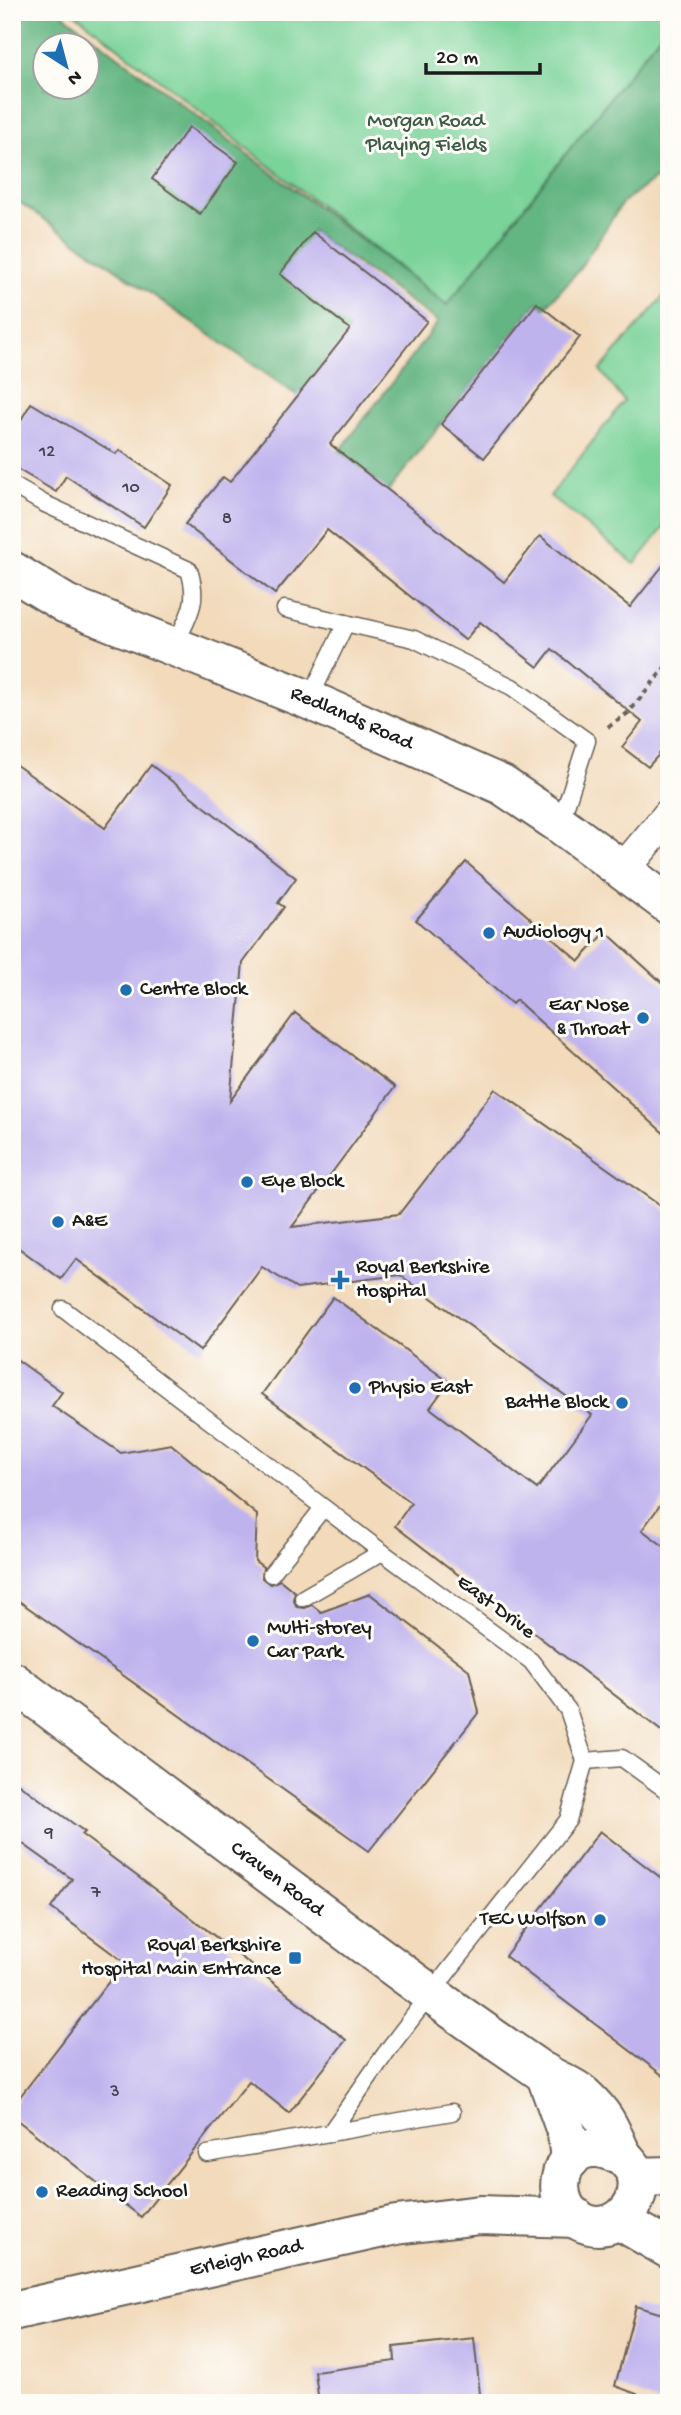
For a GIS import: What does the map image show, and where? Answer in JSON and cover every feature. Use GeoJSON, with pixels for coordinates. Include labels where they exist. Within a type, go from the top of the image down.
{"type":"FeatureCollection","features":[{"type":"Feature","properties":{"kind":"street","name":"Redlands Road"},"geometry":{"type":"LineString","coordinates":[[12,571],[66,604],[309,700],[502,785],[560,824],[669,905]]}},
{"type":"Feature","properties":{"kind":"street"},"geometry":{"type":"LineString","coordinates":[[622,871],[668,819]]}},
{"type":"Feature","properties":{"kind":"street","name":"Craven Road"},"geometry":{"type":"LineString","coordinates":[[12,1681],[431,1994],[545,2073],[581,2092],[606,2119],[642,2170]]}},
{"type":"Feature","properties":{"kind":"street"},"geometry":{"type":"LineString","coordinates":[[545,2073],[567,2134],[563,2203],[570,2214],[583,2223],[596,2226],[619,2220],[627,2214],[636,2197],[642,2170],[596,2148],[583,2150],[565,2171]]}},
{"type":"Feature","properties":{"kind":"street","name":"Erleigh Road"},"geometry":{"type":"LineString","coordinates":[[480,2215],[565,2171]]}},
{"type":"Feature","properties":{"kind":"street","name":"Erleigh Road"},"geometry":{"type":"LineString","coordinates":[[12,2311],[396,2225],[480,2215],[577,2218]]}},
{"type":"Feature","properties":{"kind":"street"},"geometry":{"type":"LineString","coordinates":[[619,2220],[669,2249]]}},
{"type":"Feature","properties":{"kind":"lane"},"geometry":{"type":"LineString","coordinates":[[12,485],[43,503],[189,570],[195,589],[194,604],[174,647]]}},
{"type":"Feature","properties":{"kind":"lane"},"geometry":{"type":"LineString","coordinates":[[285,609],[414,639],[512,687],[587,741],[560,824]]}},
{"type":"Feature","properties":{"kind":"lane"},"geometry":{"type":"LineString","coordinates":[[309,700],[346,623]]}},
{"type":"Feature","properties":{"kind":"lane","name":"East Drive"},"geometry":{"type":"LineString","coordinates":[[63,1309],[323,1508],[531,1661],[568,1710],[585,1761]]}},
{"type":"Feature","properties":{"kind":"lane"},"geometry":{"type":"LineString","coordinates":[[271,1574],[323,1508]]}},
{"type":"Feature","properties":{"kind":"lane"},"geometry":{"type":"LineString","coordinates":[[303,1598],[382,1552]]}},
{"type":"Feature","properties":{"kind":"lane"},"geometry":{"type":"LineString","coordinates":[[330,2133],[390,2047],[568,1821],[585,1761],[622,1758],[669,1792]]}},
{"type":"Feature","properties":{"kind":"lane"},"geometry":{"type":"LineString","coordinates":[[206,2154],[452,2112]]}},
{"type":"Feature","properties":{"kind":"path"},"geometry":{"type":"LineString","coordinates":[[587,741],[628,713],[669,663]]}},
{"type":"Feature","properties":{"kind":"path"},"geometry":{"type":"LineString","coordinates":[[12,1252],[17,1247]]}},
{"type":"Feature","properties":{"kind":"green space"},"geometry":{"type":"Polygon","coordinates":[[[12,12],[60,12],[86,32],[32,32],[32,102],[102,102],[102,44],[447,305],[669,23],[669,169],[623,202],[578,271],[544,309],[537,303],[388,491],[339,452],[438,322],[313,232],[350,329],[298,396],[12,197],[12,12]]]}},
{"type":"Feature","properties":{"kind":"green space","name":"Morgan Road Playing Fields"},"geometry":{"type":"Polygon","coordinates":[[[73,12],[669,12],[669,23],[447,305],[102,35],[102,32],[73,12]]]}},
{"type":"Feature","properties":{"kind":"green space"},"geometry":{"type":"Polygon","coordinates":[[[669,290],[669,521],[635,564],[550,496],[624,401],[600,370],[669,290]]]}},
{"type":"Feature","properties":{"kind":"building"},"geometry":{"type":"Polygon","coordinates":[[[189,127],[238,162],[200,214],[152,179],[189,127]]]}},
{"type":"Feature","properties":{"kind":"building"},"geometry":{"type":"Polygon","coordinates":[[[313,232],[427,321],[330,444],[504,582],[540,536],[630,607],[669,558],[669,743],[648,767],[622,747],[642,722],[552,649],[538,667],[480,622],[465,640],[327,530],[275,594],[185,524],[223,477],[230,482],[350,329],[280,274],[313,232]]]}},
{"type":"Feature","properties":{"kind":"building"},"geometry":{"type":"Polygon","coordinates":[[[537,303],[580,337],[484,458],[441,424],[537,303]]]}},
{"type":"Feature","properties":{"kind":"building"},"geometry":{"type":"Polygon","coordinates":[[[31,403],[116,454],[119,450],[172,485],[144,527],[66,476],[56,492],[12,466],[12,435],[31,403]]]}},
{"type":"Feature","properties":{"kind":"building"},"geometry":{"type":"Polygon","coordinates":[[[12,762],[105,828],[151,765],[296,878],[278,903],[284,907],[243,963],[230,1101],[295,1013],[395,1087],[292,1227],[399,1214],[495,1089],[669,1212],[669,1493],[642,1530],[669,1550],[669,1737],[395,1526],[411,1503],[262,1394],[333,1297],[449,1382],[430,1408],[537,1489],[592,1415],[400,1275],[297,1288],[262,1267],[200,1351],[76,1259],[61,1279],[12,1243],[12,762]]]}},
{"type":"Feature","properties":{"kind":"building"},"geometry":{"type":"Polygon","coordinates":[[[466,862],[579,961],[606,932],[669,989],[669,1138],[516,1000],[512,1004],[416,920],[466,862]]]}},
{"type":"Feature","properties":{"kind":"building","name":"Multi-storey Car Park"},"geometry":{"type":"Polygon","coordinates":[[[12,1356],[62,1392],[52,1406],[121,1453],[171,1444],[257,1515],[255,1561],[263,1567],[262,1578],[270,1584],[280,1580],[295,1592],[293,1599],[297,1607],[312,1605],[321,1612],[370,1594],[469,1670],[479,1712],[369,1851],[12,1596],[12,1356]]]}},
{"type":"Feature","properties":{"kind":"building"},"geometry":{"type":"Polygon","coordinates":[[[12,1779],[85,1832],[82,1835],[346,2040],[289,2113],[249,2081],[141,2217],[12,2116],[12,2107],[124,1962],[51,1908],[72,1879],[12,1836],[12,1779]]]}},
{"type":"Feature","properties":{"kind":"building","name":"TEC Wolfson"},"geometry":{"type":"Polygon","coordinates":[[[600,1831],[669,1884],[669,2080],[505,1956],[600,1831]]]}},
{"type":"Feature","properties":{"kind":"building"},"geometry":{"type":"Polygon","coordinates":[[[636,2306],[669,2316],[669,2403],[661,2403],[615,2386],[636,2306]]]}},
{"type":"Feature","properties":{"kind":"building"},"geometry":{"type":"Polygon","coordinates":[[[474,2338],[481,2403],[319,2403],[315,2372],[395,2361],[394,2347],[474,2338]]]}},
{"type":"Feature","properties":{"kind":"place","name":"Audiology 1"},"geometry":{"type":"Point","coordinates":[489,933]}},
{"type":"Feature","properties":{"kind":"place","name":"Centre Block"},"geometry":{"type":"Point","coordinates":[126,990]}},
{"type":"Feature","properties":{"kind":"place","name":"Ear Nose & Throat"},"geometry":{"type":"Point","coordinates":[643,1018]}},
{"type":"Feature","properties":{"kind":"place","name":"Eye Block"},"geometry":{"type":"Point","coordinates":[247,1182]}},
{"type":"Feature","properties":{"kind":"place","name":"A&E"},"geometry":{"type":"Point","coordinates":[58,1222]}},
{"type":"Feature","properties":{"kind":"place","name":"Royal Berkshire Hospital"},"geometry":{"type":"Point","coordinates":[340,1280]}},
{"type":"Feature","properties":{"kind":"place","name":"Physio East"},"geometry":{"type":"Point","coordinates":[355,1388]}},
{"type":"Feature","properties":{"kind":"place","name":"Battle Block"},"geometry":{"type":"Point","coordinates":[622,1403]}},
{"type":"Feature","properties":{"kind":"place","name":"Multi-storey Car Park"},"geometry":{"type":"Point","coordinates":[253,1641]}},
{"type":"Feature","properties":{"kind":"place","name":"TEC Wolfson"},"geometry":{"type":"Point","coordinates":[600,1920]}},
{"type":"Feature","properties":{"kind":"place","name":"Royal Berkshire Hospital Main Entrance"},"geometry":{"type":"Point","coordinates":[295,1958]}},
{"type":"Feature","properties":{"kind":"place","name":"Reading School"},"geometry":{"type":"Point","coordinates":[42,2192]}}]}
